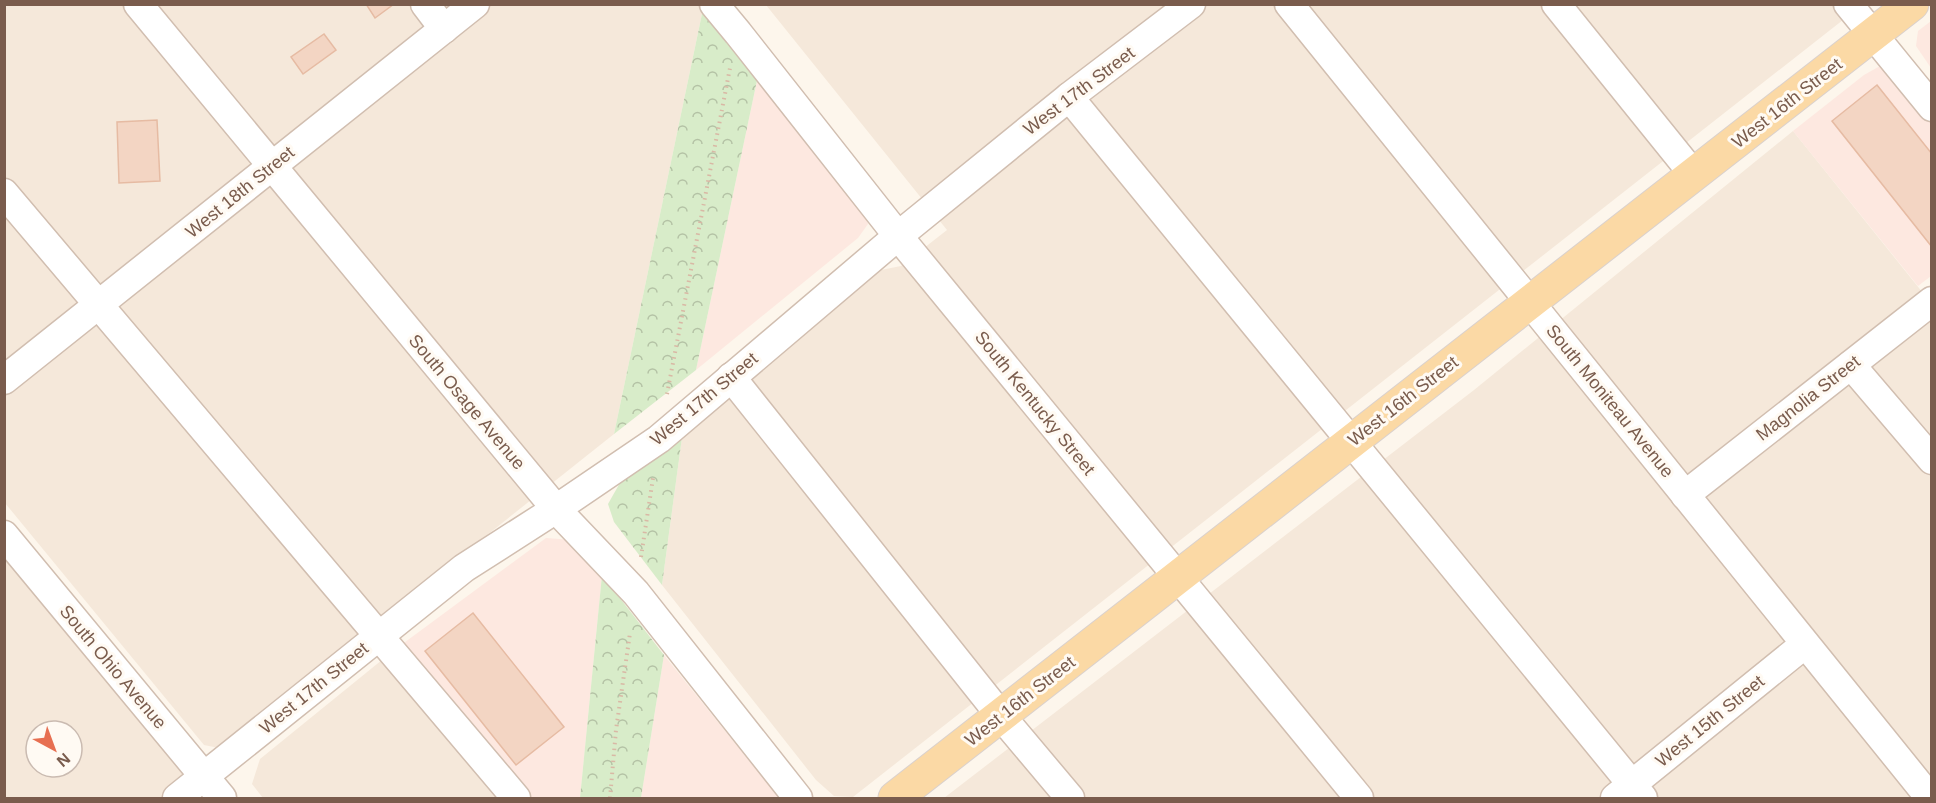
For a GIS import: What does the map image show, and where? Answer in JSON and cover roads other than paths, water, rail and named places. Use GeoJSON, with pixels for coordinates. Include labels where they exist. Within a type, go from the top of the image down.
{"type":"FeatureCollection","features":[{"type":"Feature","properties":{"kind":"main road","name":"West 16th Street"},"geometry":{"type":"LineString","coordinates":[[895,798],[1912,4]]}},
{"type":"Feature","properties":{"kind":"street","name":"South Osage Avenue"},"geometry":{"type":"LineString","coordinates":[[138,4],[556,509],[636,593],[798,798]]}},
{"type":"Feature","properties":{"kind":"street"},"geometry":{"type":"LineString","coordinates":[[425,4],[444,29]]}},
{"type":"Feature","properties":{"kind":"street","name":"West 18th Street"},"geometry":{"type":"LineString","coordinates":[[4,380],[475,4]]}},
{"type":"Feature","properties":{"kind":"street","name":"South Kentucky Street"},"geometry":{"type":"LineString","coordinates":[[714,4],[898,236],[1359,798]]}},
{"type":"Feature","properties":{"kind":"street","name":"West 17th Street"},"geometry":{"type":"LineString","coordinates":[[177,798],[464,568],[659,439],[898,236],[1069,97],[1191,4]]}},
{"type":"Feature","properties":{"kind":"street","name":"South Moniteau Avenue"},"geometry":{"type":"LineString","coordinates":[[1289,4],[1930,798]]}},
{"type":"Feature","properties":{"kind":"street"},"geometry":{"type":"LineString","coordinates":[[1556,4],[1694,175]]}},
{"type":"Feature","properties":{"kind":"street"},"geometry":{"type":"LineString","coordinates":[[1848,4],[1932,107]]}},
{"type":"Feature","properties":{"kind":"street"},"geometry":{"type":"LineString","coordinates":[[1069,97],[1352,442],[1630,794]]}},
{"type":"Feature","properties":{"kind":"street"},"geometry":{"type":"LineString","coordinates":[[4,193],[516,798]]}},
{"type":"Feature","properties":{"kind":"street","name":"Magnolia Street"},"geometry":{"type":"LineString","coordinates":[[1685,495],[1932,302]]}},
{"type":"Feature","properties":{"kind":"street"},"geometry":{"type":"LineString","coordinates":[[1851,364],[1932,460]]}},
{"type":"Feature","properties":{"kind":"street"},"geometry":{"type":"LineString","coordinates":[[731,377],[1001,716],[1070,798]]}},
{"type":"Feature","properties":{"kind":"street","name":"South Ohio Avenue"},"geometry":{"type":"LineString","coordinates":[[4,535],[222,798]]}},
{"type":"Feature","properties":{"kind":"street","name":"West 15th Street"},"geometry":{"type":"LineString","coordinates":[[1630,794],[1805,644]]}}]}
